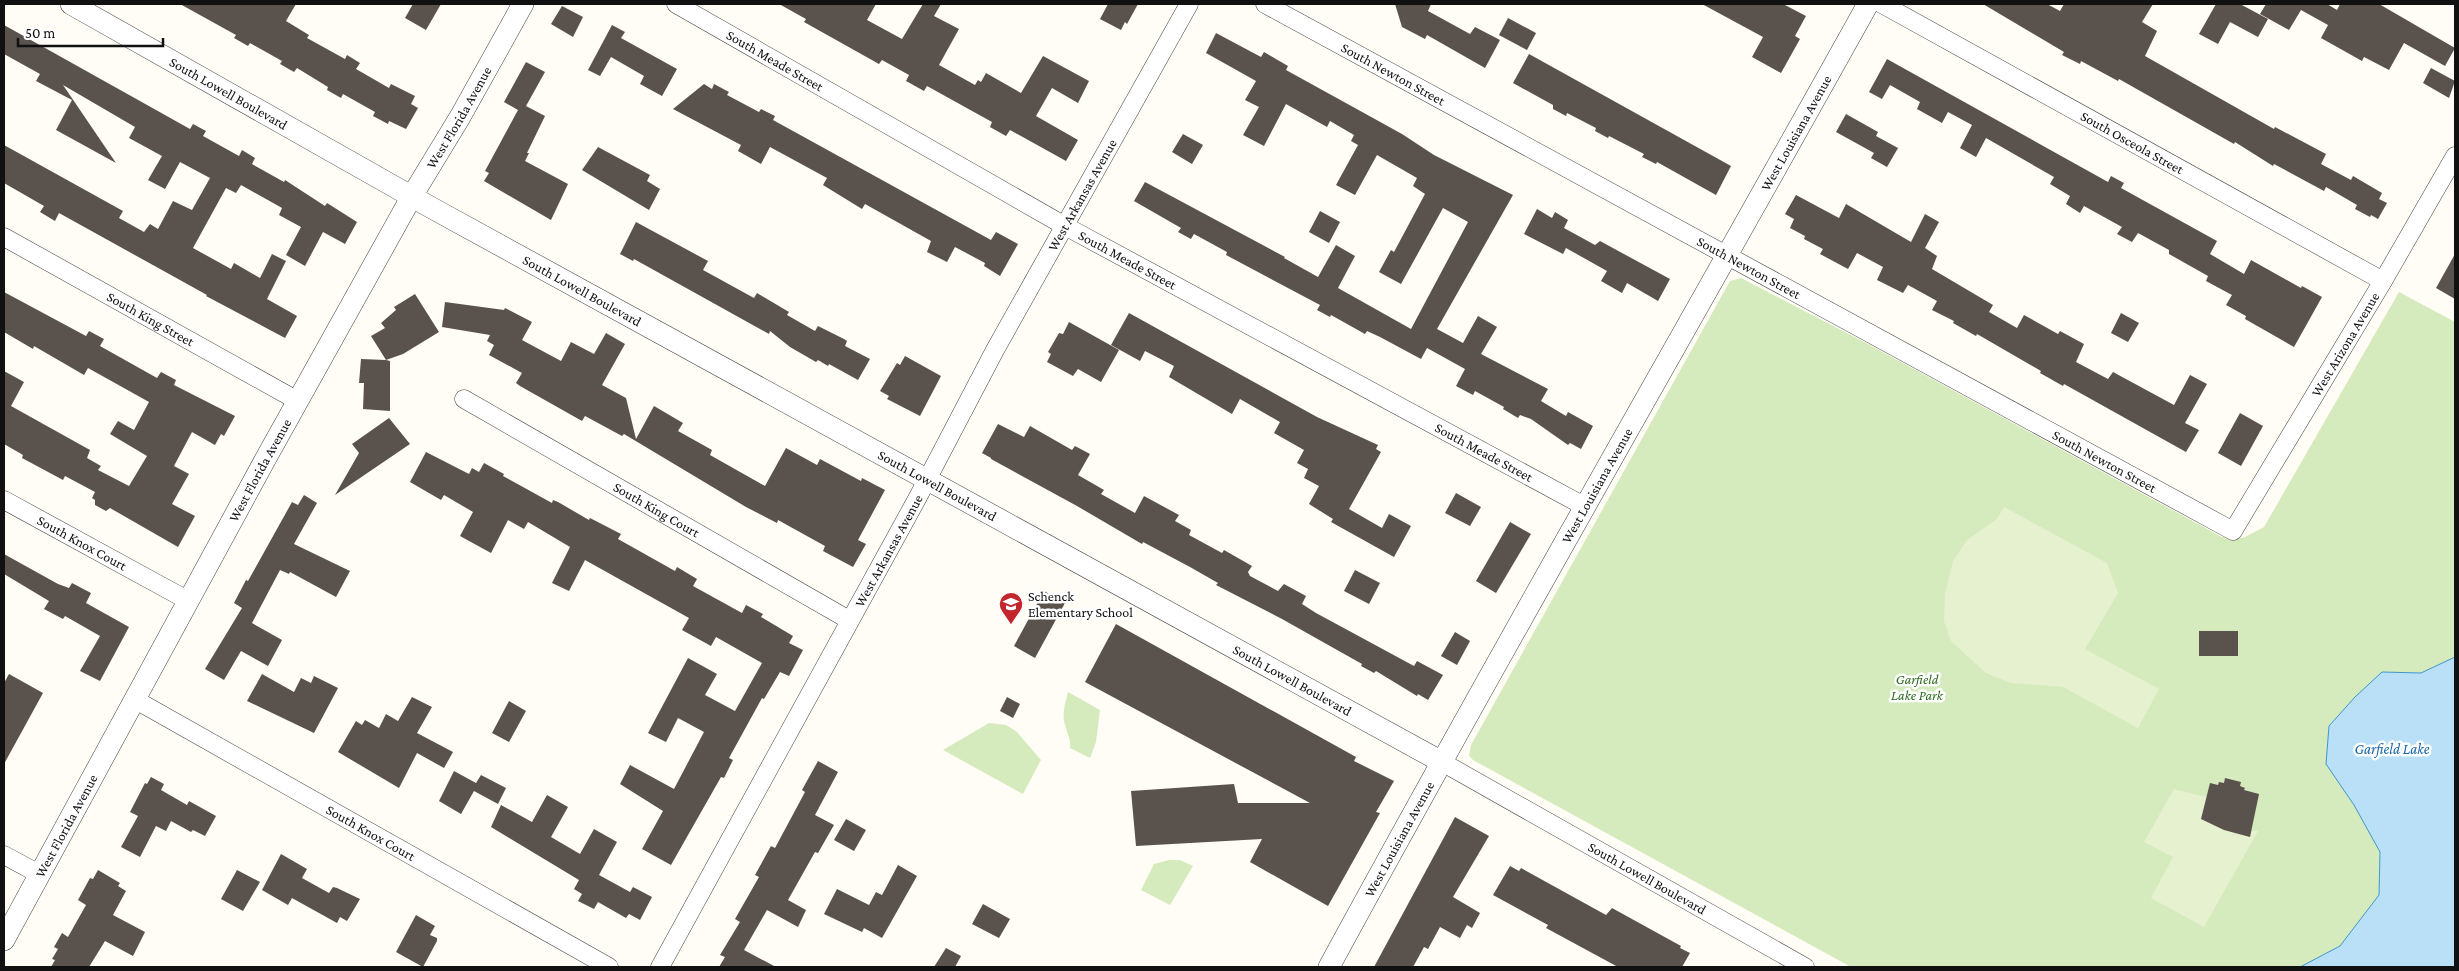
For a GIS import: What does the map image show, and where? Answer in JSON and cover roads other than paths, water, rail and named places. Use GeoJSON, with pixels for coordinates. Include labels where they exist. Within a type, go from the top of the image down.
{"type":"FeatureCollection","features":[{"type":"Feature","properties":{"kind":"street","name":"South Lowell Boulevard"},"geometry":{"type":"LineString","coordinates":[[71,4],[412,196],[1440,761],[1805,967]]}},
{"type":"Feature","properties":{"kind":"street","name":"West Florida Avenue"},"geometry":{"type":"LineString","coordinates":[[4,940],[187,600],[412,196],[460,117],[524,4]]}},
{"type":"Feature","properties":{"kind":"street","name":"South Meade Street"},"geometry":{"type":"LineString","coordinates":[[676,4],[1065,226],[1584,506]]}},
{"type":"Feature","properties":{"kind":"street","name":"West Arkansas Avenue"},"geometry":{"type":"LineString","coordinates":[[660,967],[995,350],[1189,4]]}},
{"type":"Feature","properties":{"kind":"street","name":"South Newton Street"},"geometry":{"type":"LineString","coordinates":[[1265,4],[2233,531]]}},
{"type":"Feature","properties":{"kind":"street","name":"West Louisiana Avenue"},"geometry":{"type":"LineString","coordinates":[[1329,967],[1440,761],[1728,256],[1868,4]]}},
{"type":"Feature","properties":{"kind":"street","name":"South Osceola Street"},"geometry":{"type":"LineString","coordinates":[[1882,4],[2384,282]]}},
{"type":"Feature","properties":{"kind":"street","name":"West Arizona Avenue"},"geometry":{"type":"LineString","coordinates":[[2233,531],[2384,282],[2455,156]]}},
{"type":"Feature","properties":{"kind":"street","name":"South King Street"},"geometry":{"type":"LineString","coordinates":[[4,237],[298,401]]}},
{"type":"Feature","properties":{"kind":"street","name":"South King Court"},"geometry":{"type":"LineString","coordinates":[[464,399],[849,620]]}},
{"type":"Feature","properties":{"kind":"street","name":"South Knox Court"},"geometry":{"type":"LineString","coordinates":[[4,500],[187,600]]}},
{"type":"Feature","properties":{"kind":"street","name":"South Knox Court"},"geometry":{"type":"LineString","coordinates":[[134,699],[609,967]]}},
{"type":"Feature","properties":{"kind":"street"},"geometry":{"type":"LineString","coordinates":[[4,855],[39,874]]}},
{"type":"Feature","properties":{"kind":"water","name":"Garfield Lake"},"geometry":{"type":"Polygon","coordinates":[[[2455,657],[2455,967],[2300,967],[2340,946],[2379,895],[2380,852],[2354,805],[2326,764],[2329,726],[2355,697],[2382,672],[2421,673],[2455,657]]]}},
{"type":"Feature","properties":{"kind":"place","name":"Schenck Elementary School"},"geometry":{"type":"Point","coordinates":[1011,625]}},
{"type":"Feature","properties":{"kind":"park label","name":"Garfield Lake Park"},"geometry":{"type":"Point","coordinates":[1917,688]}}]}
